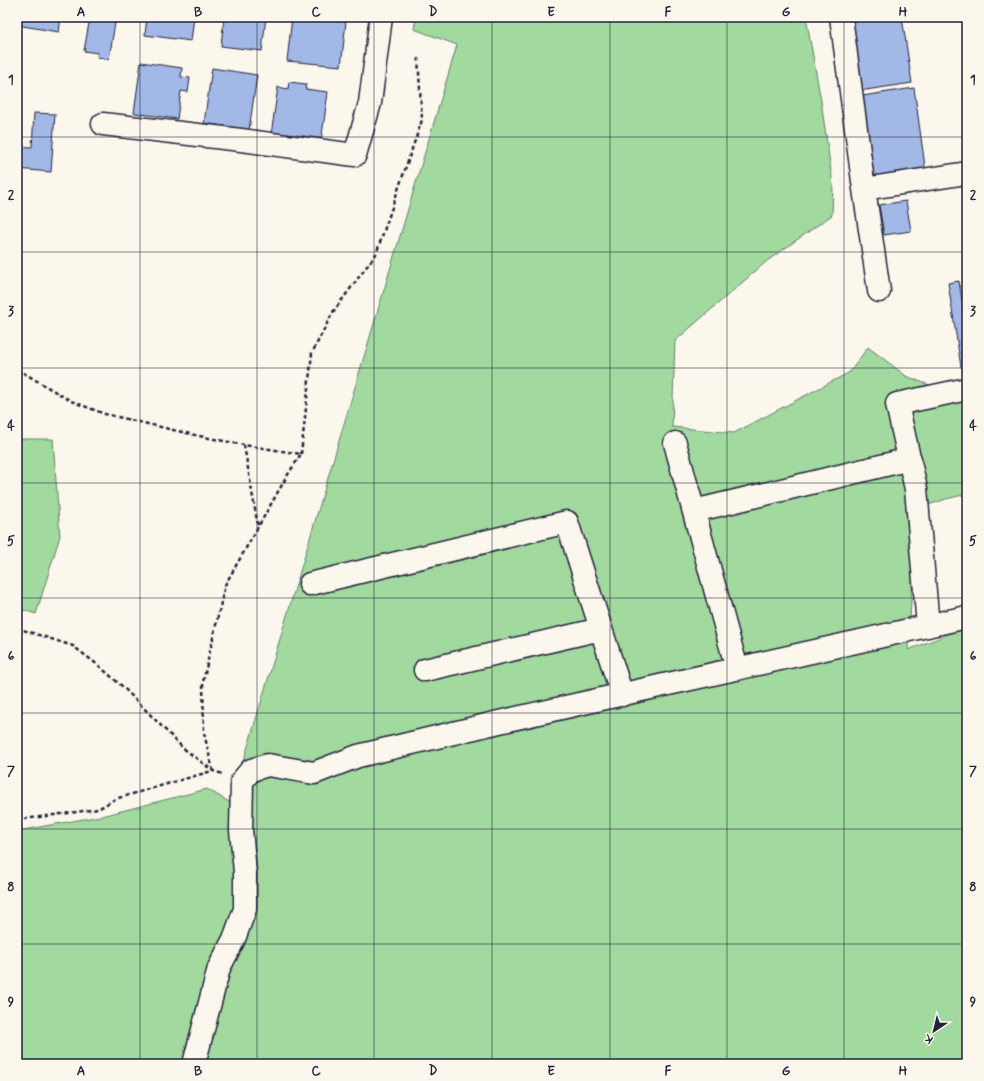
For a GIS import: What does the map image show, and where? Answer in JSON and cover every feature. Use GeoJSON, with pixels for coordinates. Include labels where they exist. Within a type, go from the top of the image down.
{"type":"FeatureCollection","features":[{"type":"Feature","properties":{"kind":"street"},"geometry":{"type":"LineString","coordinates":[[103,124],[355,155],[370,103],[381,17]]}},
{"type":"Feature","properties":{"kind":"street"},"geometry":{"type":"LineString","coordinates":[[841,17],[879,291]]}},
{"type":"Feature","properties":{"kind":"street"},"geometry":{"type":"LineString","coordinates":[[864,189],[967,173]]}},
{"type":"Feature","properties":{"kind":"street"},"geometry":{"type":"LineString","coordinates":[[928,626],[916,489],[897,404],[967,389]]}},
{"type":"Feature","properties":{"kind":"street"},"geometry":{"type":"LineString","coordinates":[[675,443],[737,669]]}},
{"type":"Feature","properties":{"kind":"street"},"geometry":{"type":"LineString","coordinates":[[694,511],[910,459]]}},
{"type":"Feature","properties":{"kind":"street"},"geometry":{"type":"LineString","coordinates":[[310,584],[566,522],[622,694]]}},
{"type":"Feature","properties":{"kind":"street"},"geometry":{"type":"LineString","coordinates":[[194,1064],[219,968],[234,939],[245,909],[245,872],[241,830],[242,781],[251,770],[268,765],[314,773],[358,756],[622,694],[967,617]]}},
{"type":"Feature","properties":{"kind":"street"},"geometry":{"type":"LineString","coordinates":[[425,670],[601,629]]}},
{"type":"Feature","properties":{"kind":"path"},"geometry":{"type":"LineString","coordinates":[[213,771],[204,733],[203,682],[225,585],[301,454],[312,353],[333,312],[376,254],[422,120],[418,58]]}},
{"type":"Feature","properties":{"kind":"path"},"geometry":{"type":"LineString","coordinates":[[17,369],[71,401],[105,414],[199,436],[301,454]]}},
{"type":"Feature","properties":{"kind":"path"},"geometry":{"type":"LineString","coordinates":[[244,445],[258,527]]}},
{"type":"Feature","properties":{"kind":"path"},"geometry":{"type":"LineString","coordinates":[[17,628],[73,646],[123,687],[183,748],[213,771]]}},
{"type":"Feature","properties":{"kind":"path"},"geometry":{"type":"LineString","coordinates":[[17,820],[98,809],[114,799],[213,771]]}},
{"type":"Feature","properties":{"kind":"green space"},"geometry":{"type":"Polygon","coordinates":[[[416,17],[806,17],[821,101],[833,185],[832,215],[767,261],[675,341],[672,427],[734,433],[850,372],[868,347],[906,376],[967,400],[967,494],[946,499],[917,509],[908,650],[967,627],[967,1064],[17,1064],[17,831],[106,815],[207,789],[231,803],[457,45],[414,29],[416,17]]]}},
{"type":"Feature","properties":{"kind":"green space"},"geometry":{"type":"Polygon","coordinates":[[[17,439],[53,439],[60,536],[36,614],[17,608],[17,439]]]}},
{"type":"Feature","properties":{"kind":"building"},"geometry":{"type":"Polygon","coordinates":[[[17,17],[61,17],[59,32],[17,25],[17,17]]]}},
{"type":"Feature","properties":{"kind":"building"},"geometry":{"type":"Polygon","coordinates":[[[90,17],[116,17],[109,59],[97,57],[98,53],[84,51],[90,17]]]}},
{"type":"Feature","properties":{"kind":"building"},"geometry":{"type":"Polygon","coordinates":[[[147,17],[194,17],[191,41],[145,35],[147,17]]]}},
{"type":"Feature","properties":{"kind":"building"},"geometry":{"type":"Polygon","coordinates":[[[224,17],[266,17],[262,51],[221,46],[224,17]]]}},
{"type":"Feature","properties":{"kind":"building"},"geometry":{"type":"Polygon","coordinates":[[[292,17],[346,22],[341,66],[287,61],[292,17]]]}},
{"type":"Feature","properties":{"kind":"building"},"geometry":{"type":"Polygon","coordinates":[[[841,17],[902,17],[912,83],[852,92],[841,17]]]}},
{"type":"Feature","properties":{"kind":"building"},"geometry":{"type":"Polygon","coordinates":[[[141,62],[182,68],[181,77],[190,78],[188,92],[181,91],[177,119],[134,113],[141,62]]]}},
{"type":"Feature","properties":{"kind":"building"},"geometry":{"type":"Polygon","coordinates":[[[212,68],[257,75],[249,130],[204,123],[212,68]]]}},
{"type":"Feature","properties":{"kind":"building"},"geometry":{"type":"Polygon","coordinates":[[[289,82],[306,84],[305,89],[328,92],[321,142],[271,135],[278,87],[288,89],[289,82]]]}},
{"type":"Feature","properties":{"kind":"building"},"geometry":{"type":"Polygon","coordinates":[[[914,88],[926,173],[868,181],[856,97],[914,88]]]}},
{"type":"Feature","properties":{"kind":"building"},"geometry":{"type":"Polygon","coordinates":[[[34,113],[55,114],[51,172],[17,169],[17,146],[32,147],[34,113]]]}},
{"type":"Feature","properties":{"kind":"building"},"geometry":{"type":"Polygon","coordinates":[[[906,201],[911,231],[884,235],[879,205],[906,201]]]}},
{"type":"Feature","properties":{"kind":"building"},"geometry":{"type":"Polygon","coordinates":[[[959,281],[967,332],[967,366],[961,367],[948,283],[959,281]]]}}]}
